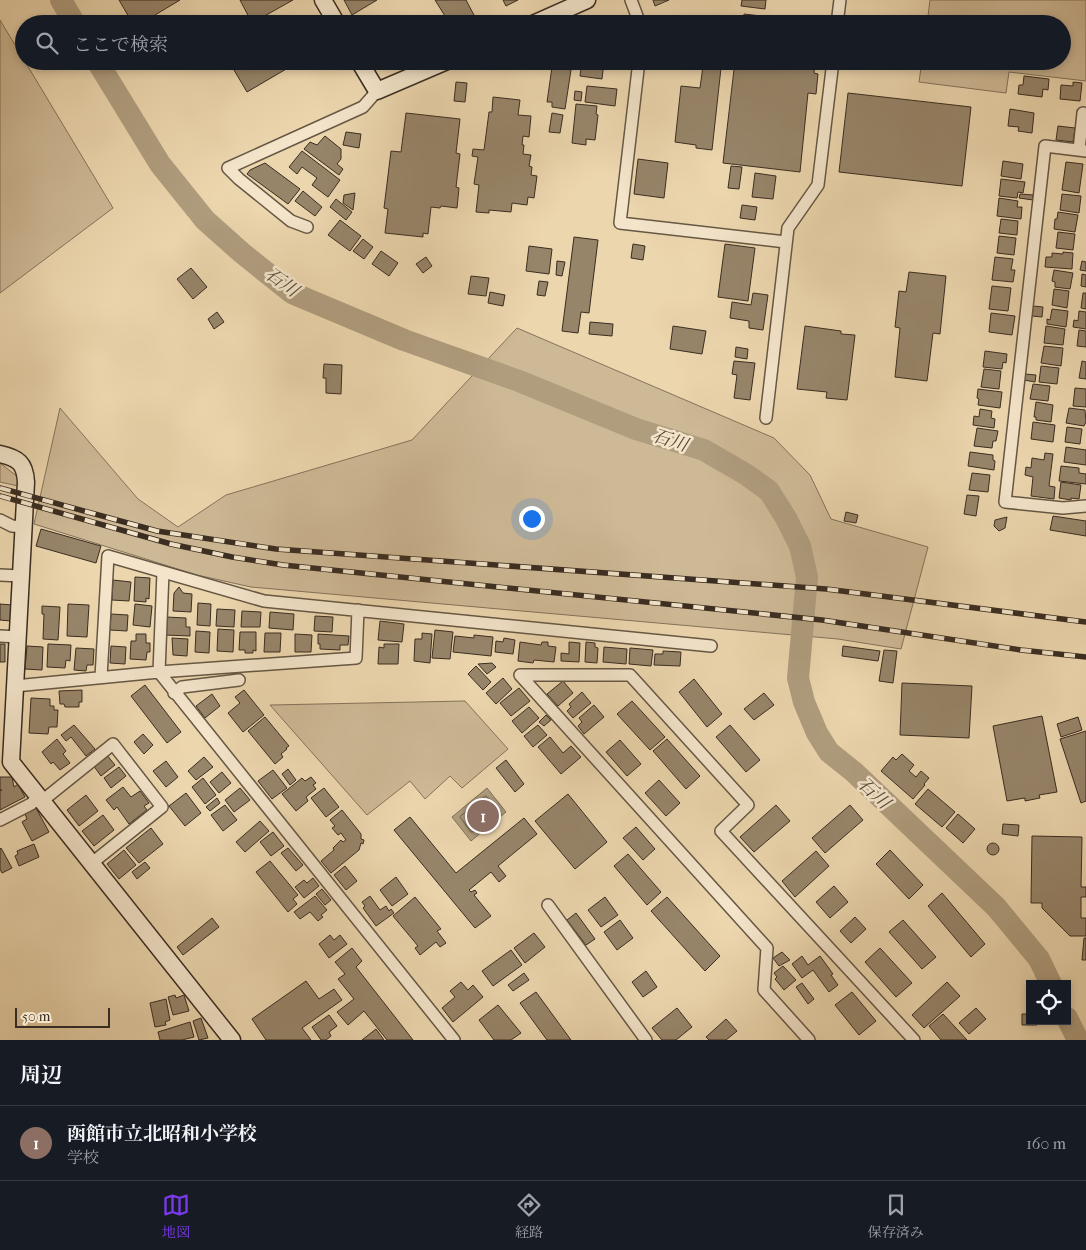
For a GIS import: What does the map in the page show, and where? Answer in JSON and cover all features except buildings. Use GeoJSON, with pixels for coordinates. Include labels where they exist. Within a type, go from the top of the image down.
{"type":"FeatureCollection","features":[{"type":"Feature","properties":{"kind":"street"},"geometry":{"type":"LineString","coordinates":[[323,0],[332,15]]}},
{"type":"Feature","properties":{"kind":"street"},"geometry":{"type":"LineString","coordinates":[[553,15],[587,0]]}},
{"type":"Feature","properties":{"kind":"street"},"geometry":{"type":"LineString","coordinates":[[631,0],[637,15]]}},
{"type":"Feature","properties":{"kind":"street"},"geometry":{"type":"LineString","coordinates":[[838,15],[840,0]]}},
{"type":"Feature","properties":{"kind":"street"},"geometry":{"type":"LineString","coordinates":[[364,70],[377,92]]}},
{"type":"Feature","properties":{"kind":"street"},"geometry":{"type":"LineString","coordinates":[[307,227],[291,221],[239,180],[228,168],[363,107],[377,92],[427,70]]}},
{"type":"Feature","properties":{"kind":"street"},"geometry":{"type":"LineString","coordinates":[[638,70],[620,223],[786,242]]}},
{"type":"Feature","properties":{"kind":"street"},"geometry":{"type":"LineString","coordinates":[[766,418],[788,228],[818,185],[832,70]]}},
{"type":"Feature","properties":{"kind":"street"},"geometry":{"type":"LineString","coordinates":[[1083,113],[1083,150],[1045,146],[1005,502],[1063,508],[1086,506]]}},
{"type":"Feature","properties":{"kind":"street"},"geometry":{"type":"LineString","coordinates":[[0,454],[13,457],[25,470],[15,686],[5,762],[40,799],[92,863],[225,1037]]}},
{"type":"Feature","properties":{"kind":"street"},"geometry":{"type":"LineString","coordinates":[[0,520],[12,526],[23,527]]}},
{"type":"Feature","properties":{"kind":"street"},"geometry":{"type":"LineString","coordinates":[[101,678],[108,556],[264,601],[711,646]]}},
{"type":"Feature","properties":{"kind":"street"},"geometry":{"type":"LineString","coordinates":[[163,572],[159,672],[454,1040]]}},
{"type":"Feature","properties":{"kind":"street"},"geometry":{"type":"LineString","coordinates":[[0,575],[21,576]]}},
{"type":"Feature","properties":{"kind":"street"},"geometry":{"type":"LineString","coordinates":[[15,686],[159,672],[356,658],[358,610]]}},
{"type":"Feature","properties":{"kind":"street"},"geometry":{"type":"LineString","coordinates":[[0,636],[18,637]]}},
{"type":"Feature","properties":{"kind":"street"},"geometry":{"type":"LineString","coordinates":[[809,1040],[764,990],[767,948],[520,675],[630,675],[748,805],[721,830],[914,1040]]}},
{"type":"Feature","properties":{"kind":"street"},"geometry":{"type":"LineString","coordinates":[[174,693],[182,687],[239,680]]}},
{"type":"Feature","properties":{"kind":"street"},"geometry":{"type":"LineString","coordinates":[[0,820],[40,799],[113,744],[162,807],[92,863]]}},
{"type":"Feature","properties":{"kind":"street"},"geometry":{"type":"LineString","coordinates":[[548,905],[646,1040]]}},
{"type":"Feature","properties":{"kind":"shaded area"},"geometry":{"type":"Polygon","coordinates":[[[930,0],[1086,0],[1086,81],[1009,72],[1006,93],[919,82],[921,70],[1071,70],[1071,15],[928,15],[930,0]]]}},
{"type":"Feature","properties":{"kind":"shaded area"},"geometry":{"type":"Polygon","coordinates":[[[0,20],[15,45],[15,70],[30,70],[113,208],[0,293],[0,20]]]}},
{"type":"Feature","properties":{"kind":"shaded area"},"geometry":{"type":"Polygon","coordinates":[[[517,328],[774,438],[810,475],[831,519],[928,547],[901,649],[838,639],[251,587],[197,575],[34,524],[60,408],[138,499],[178,527],[226,495],[412,440],[517,328]]]}},
{"type":"Feature","properties":{"kind":"shaded area"},"geometry":{"type":"Polygon","coordinates":[[[0,463],[18,477],[18,486],[0,482],[0,463]]]}},
{"type":"Feature","properties":{"kind":"shaded area"},"geometry":{"type":"Polygon","coordinates":[[[465,701],[508,749],[462,788],[450,776],[425,799],[410,781],[367,815],[270,705],[465,701]]]}},
{"type":"Feature","properties":{"kind":"water"},"geometry":{"type":"Polygon","coordinates":[[[487,788],[506,812],[471,841],[452,817],[487,788]]]}},
{"type":"Feature","properties":{"kind":"waterway","name":"石川"},"geometry":{"type":"LineString","coordinates":[[61,0],[70,15]]}},
{"type":"Feature","properties":{"kind":"waterway","name":"石川"},"geometry":{"type":"LineString","coordinates":[[103,70],[160,164],[205,220],[292,293],[404,340],[519,381],[636,429],[704,450],[747,475],[769,491],[786,518],[800,546],[807,577],[798,678],[804,702],[817,733],[829,752],[854,772],[996,907],[1039,959],[1049,980]]}},
{"type":"Feature","properties":{"kind":"waterway","name":"石川"},"geometry":{"type":"LineString","coordinates":[[1070,1025],[1078,1040]]}},
{"type":"Feature","properties":{"kind":"railway"},"geometry":{"type":"LineString","coordinates":[[0,488],[157,531],[276,549],[826,589],[1086,622]]}},
{"type":"Feature","properties":{"kind":"railway"},"geometry":{"type":"LineString","coordinates":[[0,496],[171,544],[232,557],[283,565],[822,620],[1021,650],[1086,657]]}},
{"type":"Feature","properties":{"kind":"place","name":"函館市立北昭和小学校"},"geometry":{"type":"Point","coordinates":[483,816]}}]}
